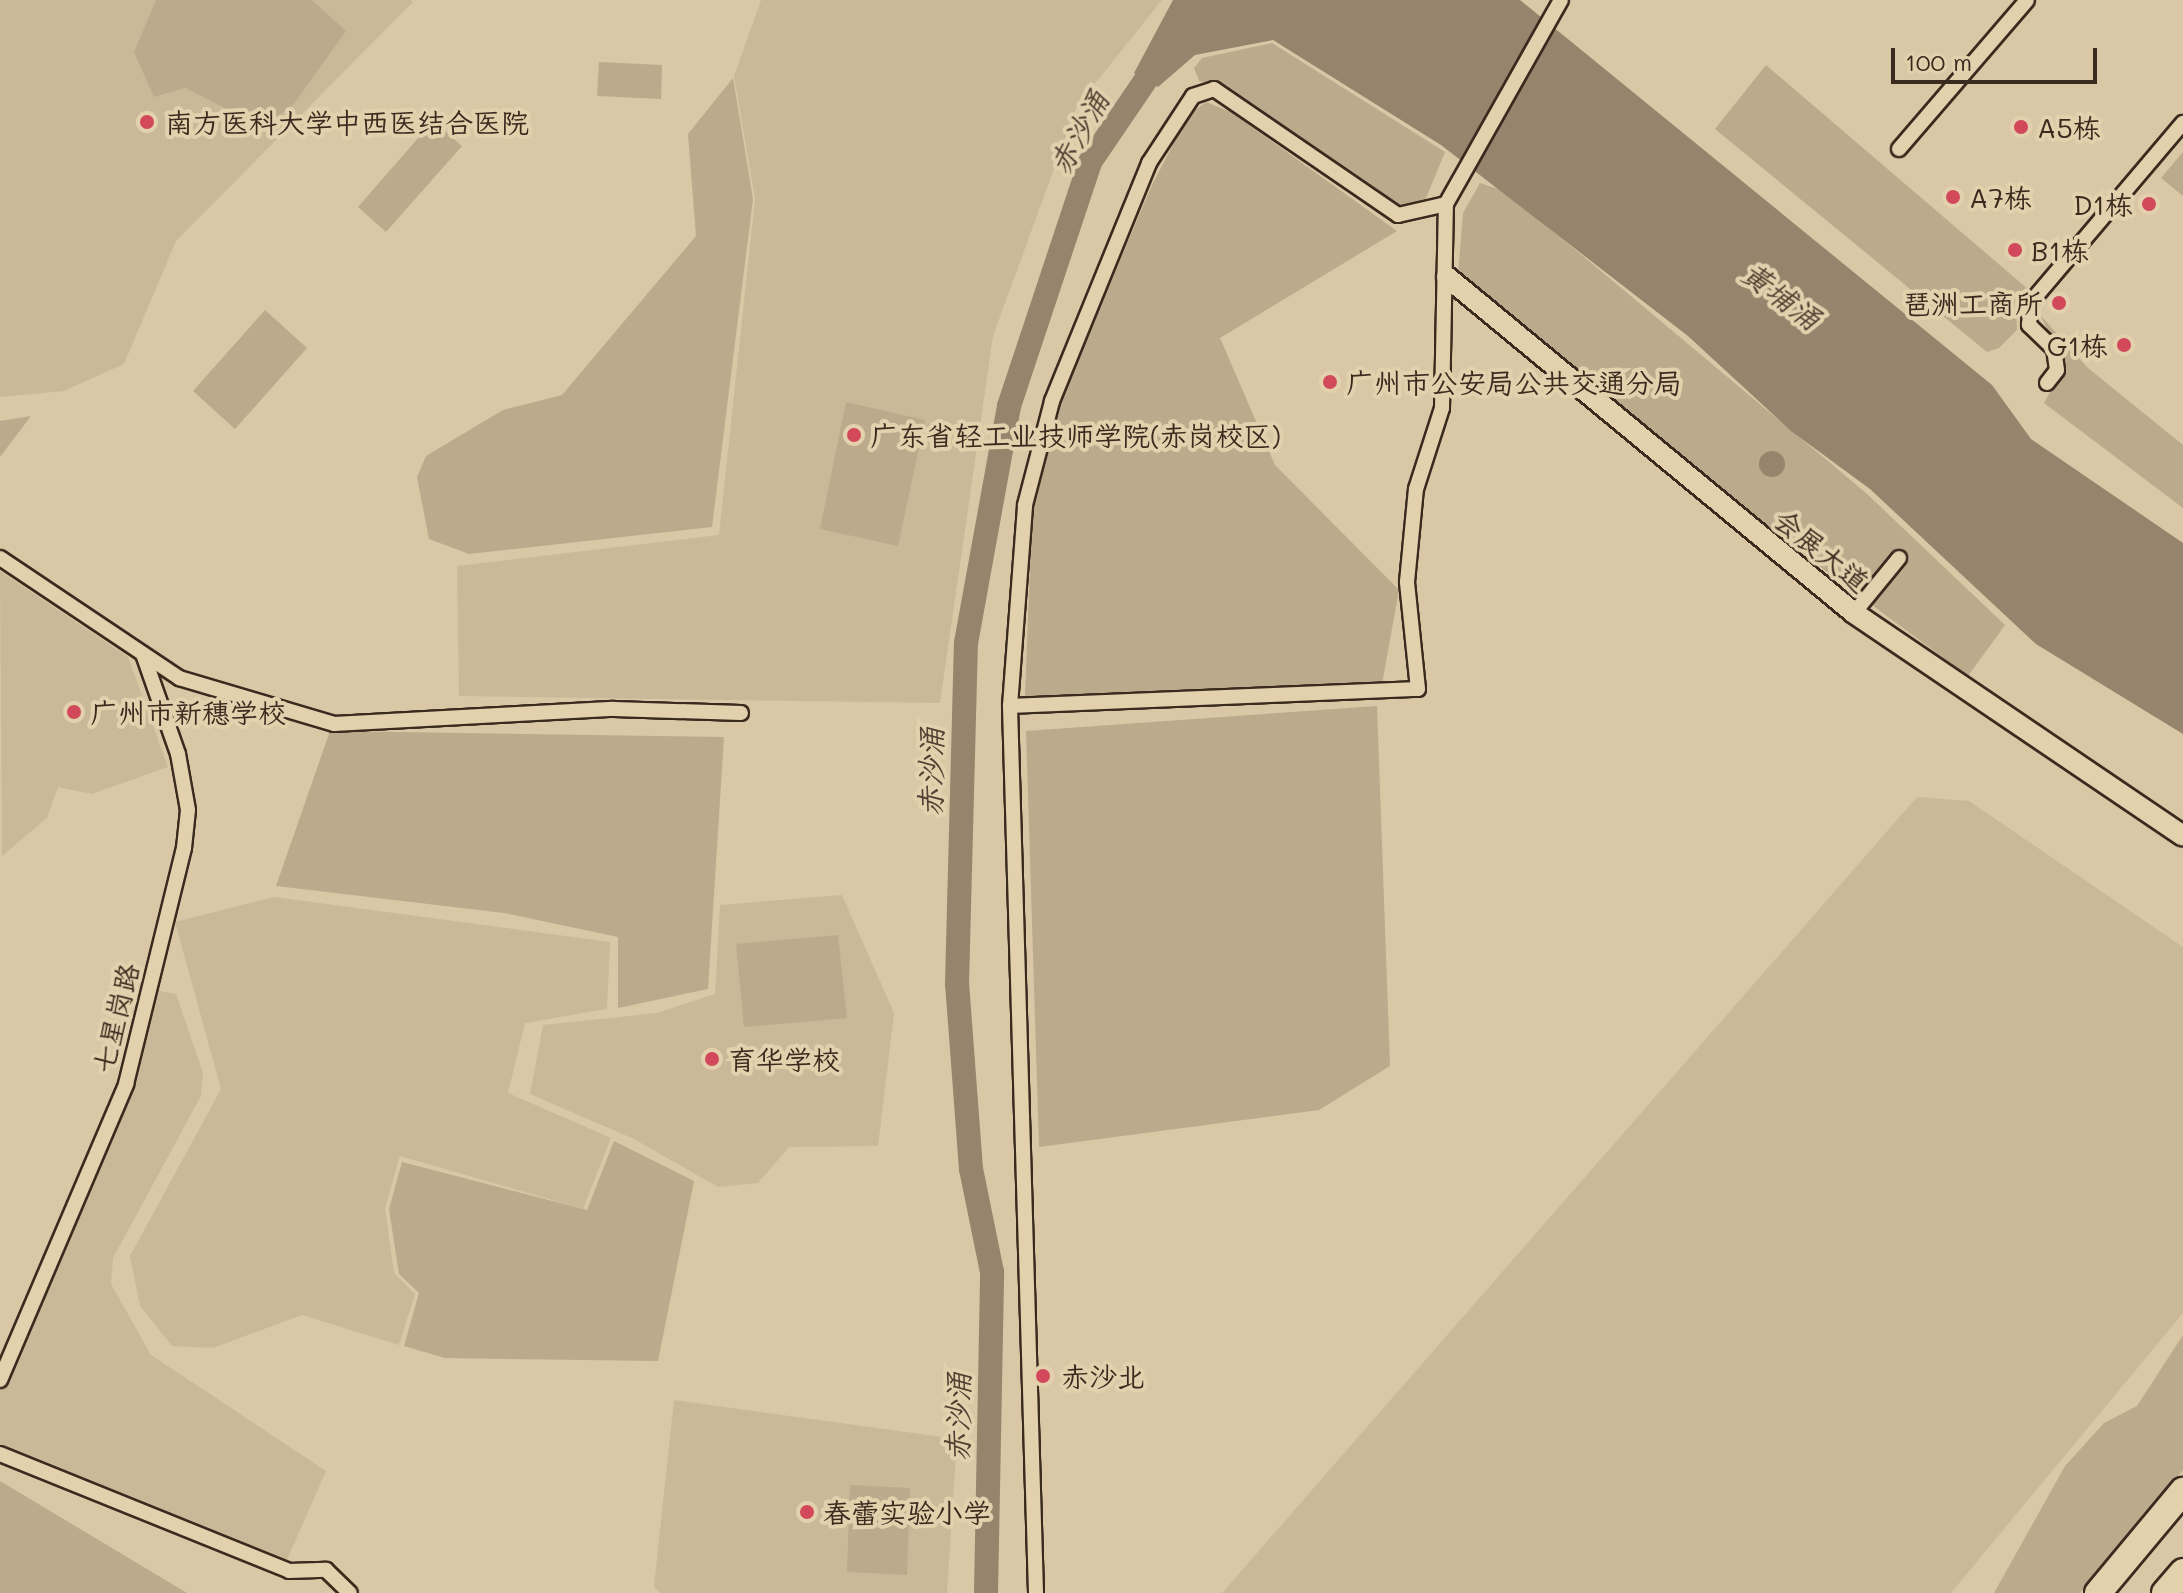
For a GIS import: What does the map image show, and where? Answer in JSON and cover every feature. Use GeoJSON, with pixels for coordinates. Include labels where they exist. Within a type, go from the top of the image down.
{"type":"FeatureCollection","features":[{"type":"Feature","properties":{"kind":"highway"},"geometry":{"type":"LineString","coordinates":[[2098,1593],[2183,1491]]}},
{"type":"Feature","properties":{"kind":"highway"},"geometry":{"type":"LineString","coordinates":[[2165,1593],[2183,1572]]}},
{"type":"Feature","properties":{"kind":"street"},"geometry":{"type":"LineString","coordinates":[[1010,706],[1418,689],[1407,582],[1416,489],[1442,408],[1447,277],[1446,204],[1561,0]]}},
{"type":"Feature","properties":{"kind":"street"},"geometry":{"type":"LineString","coordinates":[[1899,149],[2027,0]]}},
{"type":"Feature","properties":{"kind":"street"},"geometry":{"type":"LineString","coordinates":[[1036,1593],[1010,706],[1025,505],[1052,401],[1149,163],[1193,96],[1214,89],[1398,215],[1446,204]]}},
{"type":"Feature","properties":{"kind":"street"},"geometry":{"type":"LineString","coordinates":[[2047,383],[2057,370],[2054,349],[2029,325],[2036,303],[2183,123]]}},
{"type":"Feature","properties":{"kind":"street","name":"会展大道"},"geometry":{"type":"LineString","coordinates":[[1447,277],[1854,613],[2183,836]]}},
{"type":"Feature","properties":{"kind":"street"},"geometry":{"type":"LineString","coordinates":[[0,558],[179,678],[334,724],[614,709],[741,713]]}},
{"type":"Feature","properties":{"kind":"street"},"geometry":{"type":"LineString","coordinates":[[1854,613],[1899,558]]}},
{"type":"Feature","properties":{"kind":"street","name":"七星岗路"},"geometry":{"type":"LineString","coordinates":[[0,1380],[126,1084],[184,848],[188,810],[178,754],[142,654]]}},
{"type":"Feature","properties":{"kind":"street"},"geometry":{"type":"LineString","coordinates":[[0,1454],[289,1571],[326,1570],[350,1593]]}},
{"type":"Feature","properties":{"kind":"shaded area","name":"南方医科大学中西医结合医院"},"geometry":{"type":"Polygon","coordinates":[[[0,0],[413,2],[176,241],[124,364],[64,391],[0,397],[0,0]]]}},
{"type":"Feature","properties":{"kind":"shaded area"},"geometry":{"type":"Polygon","coordinates":[[[156,0],[312,0],[346,31],[294,104],[263,127],[185,88],[154,97],[134,52],[156,0]]]}},
{"type":"Feature","properties":{"kind":"shaded area","name":"广东省轻工业技师学院(赤岗校区)"},"geometry":{"type":"Polygon","coordinates":[[[761,0],[1162,0],[1077,106],[993,336],[940,703],[459,696],[457,566],[719,535],[755,199],[734,76],[761,0]]]}},
{"type":"Feature","properties":{"kind":"shaded area"},"geometry":{"type":"Polygon","coordinates":[[[1272,43],[1445,152],[1426,198],[1399,213],[1221,88],[1199,81],[1194,68],[1202,58],[1272,43]]]}},
{"type":"Feature","properties":{"kind":"shaded area"},"geometry":{"type":"Polygon","coordinates":[[[599,62],[662,65],[661,99],[597,96],[599,62]]]}},
{"type":"Feature","properties":{"kind":"shaded area"},"geometry":{"type":"Polygon","coordinates":[[[1766,65],[2029,290],[2016,308],[2017,330],[1999,348],[1987,352],[1715,129],[1766,65]]]}},
{"type":"Feature","properties":{"kind":"shaded area"},"geometry":{"type":"Polygon","coordinates":[[[733,78],[753,199],[712,527],[469,554],[429,539],[417,477],[426,456],[503,410],[562,395],[696,236],[688,134],[733,78]]]}},
{"type":"Feature","properties":{"kind":"shaded area"},"geometry":{"type":"Polygon","coordinates":[[[1206,102],[1231,112],[1397,231],[1220,338],[1275,465],[1399,590],[1382,684],[1025,697],[1032,514],[1057,409],[1152,185],[1188,116],[1206,102]]]}},
{"type":"Feature","properties":{"kind":"shaded area"},"geometry":{"type":"Polygon","coordinates":[[[433,121],[462,146],[386,232],[358,207],[433,121]]]}},
{"type":"Feature","properties":{"kind":"shaded area"},"geometry":{"type":"Polygon","coordinates":[[[2183,152],[2183,196],[2161,178],[2183,152]]]}},
{"type":"Feature","properties":{"kind":"shaded area"},"geometry":{"type":"Polygon","coordinates":[[[1480,183],[1501,190],[1866,493],[2005,625],[1968,676],[1807,557],[1458,274],[1463,213],[1480,183]]]}},
{"type":"Feature","properties":{"kind":"shaded area"},"geometry":{"type":"Polygon","coordinates":[[[265,310],[307,348],[235,429],[193,391],[265,310]]]}},
{"type":"Feature","properties":{"kind":"shaded area"},"geometry":{"type":"Polygon","coordinates":[[[2040,315],[2088,368],[2183,445],[2183,508],[2044,403],[2065,364],[2040,315]]]}},
{"type":"Feature","properties":{"kind":"shaded area"},"geometry":{"type":"Polygon","coordinates":[[[846,402],[925,420],[898,546],[820,529],[846,402]]]}},
{"type":"Feature","properties":{"kind":"shaded area"},"geometry":{"type":"Polygon","coordinates":[[[31,416],[0,457],[0,421],[31,416]]]}},
{"type":"Feature","properties":{"kind":"shaded area","name":"广州市新穗学校"},"geometry":{"type":"Polygon","coordinates":[[[0,571],[128,657],[168,767],[92,794],[58,787],[47,818],[2,856],[0,571]]]}},
{"type":"Feature","properties":{"kind":"shaded area"},"geometry":{"type":"Polygon","coordinates":[[[1377,706],[1390,1066],[1319,1110],[1039,1147],[1026,731],[1377,706]]]}},
{"type":"Feature","properties":{"kind":"shaded area"},"geometry":{"type":"Polygon","coordinates":[[[330,731],[724,737],[708,989],[618,1008],[618,937],[504,913],[276,886],[330,731]]]}},
{"type":"Feature","properties":{"kind":"shaded area"},"geometry":{"type":"Polygon","coordinates":[[[1917,797],[1969,801],[2183,947],[2183,1313],[1951,1593],[1222,1593],[1917,797]]]}},
{"type":"Feature","properties":{"kind":"shaded area","name":"育华学校"},"geometry":{"type":"Polygon","coordinates":[[[842,895],[894,1013],[878,1146],[789,1147],[758,1183],[718,1187],[634,1139],[530,1094],[543,1025],[657,1013],[715,994],[720,905],[842,895]]]}},
{"type":"Feature","properties":{"kind":"shaded area"},"geometry":{"type":"Polygon","coordinates":[[[274,897],[610,942],[607,1009],[525,1023],[508,1093],[611,1138],[583,1209],[400,1156],[385,1208],[394,1273],[415,1294],[399,1345],[302,1315],[213,1348],[172,1346],[140,1306],[130,1256],[221,1089],[175,922],[274,897]]]}},
{"type":"Feature","properties":{"kind":"shaded area"},"geometry":{"type":"Polygon","coordinates":[[[838,935],[847,1018],[744,1027],[736,944],[838,935]]]}},
{"type":"Feature","properties":{"kind":"shaded area"},"geometry":{"type":"Polygon","coordinates":[[[155,990],[176,994],[203,1073],[201,1096],[113,1258],[111,1284],[151,1355],[326,1471],[285,1564],[0,1449],[0,1391],[67,1236],[155,990]]]}},
{"type":"Feature","properties":{"kind":"shaded area"},"geometry":{"type":"Polygon","coordinates":[[[614,1141],[694,1181],[658,1361],[445,1358],[404,1346],[419,1293],[399,1274],[389,1209],[402,1162],[587,1210],[614,1141]]]}},
{"type":"Feature","properties":{"kind":"shaded area"},"geometry":{"type":"Polygon","coordinates":[[[2183,1335],[2183,1470],[2080,1593],[1994,1593],[2065,1466],[2104,1423],[2137,1406],[2183,1335]]]}},
{"type":"Feature","properties":{"kind":"shaded area","name":"春蕾实验小学"},"geometry":{"type":"Polygon","coordinates":[[[674,1400],[957,1439],[947,1593],[660,1593],[654,1586],[674,1400]]]}},
{"type":"Feature","properties":{"kind":"shaded area"},"geometry":{"type":"Polygon","coordinates":[[[0,1481],[187,1593],[0,1593],[0,1481]]]}},
{"type":"Feature","properties":{"kind":"shaded area"},"geometry":{"type":"Polygon","coordinates":[[[850,1485],[910,1488],[907,1575],[847,1572],[850,1485]]]}},
{"type":"Feature","properties":{"kind":"water","name":"黄埔涌"},"geometry":{"type":"Polygon","coordinates":[[[1173,0],[1520,0],[1992,385],[2031,439],[2183,543],[2183,734],[2036,644],[1870,489],[1791,431],[1688,336],[1441,145],[1273,40],[1195,55],[1158,87],[1134,73],[1173,0]]]}},
{"type":"Feature","properties":{"kind":"water"},"geometry":{"type":"Polygon","coordinates":[[[1772,451],[1781,455],[1785,464],[1781,473],[1772,477],[1763,473],[1759,464],[1763,455],[1772,451]]]}},
{"type":"Feature","properties":{"kind":"waterway","name":"赤沙涌"},"geometry":{"type":"LineString","coordinates":[[986,1593],[992,1272],[971,1169],[957,984],[966,643],[1009,406],[1090,162],[1200,0]]}},
{"type":"Feature","properties":{"kind":"place","name":"南方医科大学中西医结合医院"},"geometry":{"type":"Point","coordinates":[147,122]}},
{"type":"Feature","properties":{"kind":"place","name":"A5栋"},"geometry":{"type":"Point","coordinates":[2021,127]}},
{"type":"Feature","properties":{"kind":"place","name":"A7栋"},"geometry":{"type":"Point","coordinates":[1953,197]}},
{"type":"Feature","properties":{"kind":"place","name":"D1栋"},"geometry":{"type":"Point","coordinates":[2149,204]}},
{"type":"Feature","properties":{"kind":"place","name":"B1栋"},"geometry":{"type":"Point","coordinates":[2015,250]}},
{"type":"Feature","properties":{"kind":"place","name":"琶洲工商所"},"geometry":{"type":"Point","coordinates":[2059,303]}},
{"type":"Feature","properties":{"kind":"place","name":"G1栋"},"geometry":{"type":"Point","coordinates":[2124,345]}},
{"type":"Feature","properties":{"kind":"place","name":"广州市公安局公共交通分局"},"geometry":{"type":"Point","coordinates":[1330,382]}},
{"type":"Feature","properties":{"kind":"place","name":"广东省轻工业技师学院(赤岗校区)"},"geometry":{"type":"Point","coordinates":[854,435]}},
{"type":"Feature","properties":{"kind":"place","name":"广州市新穗学校"},"geometry":{"type":"Point","coordinates":[74,712]}},
{"type":"Feature","properties":{"kind":"place","name":"育华学校"},"geometry":{"type":"Point","coordinates":[712,1059]}},
{"type":"Feature","properties":{"kind":"place","name":"赤沙北"},"geometry":{"type":"Point","coordinates":[1043,1376]}},
{"type":"Feature","properties":{"kind":"place","name":"春蕾实验小学"},"geometry":{"type":"Point","coordinates":[807,1512]}}]}
